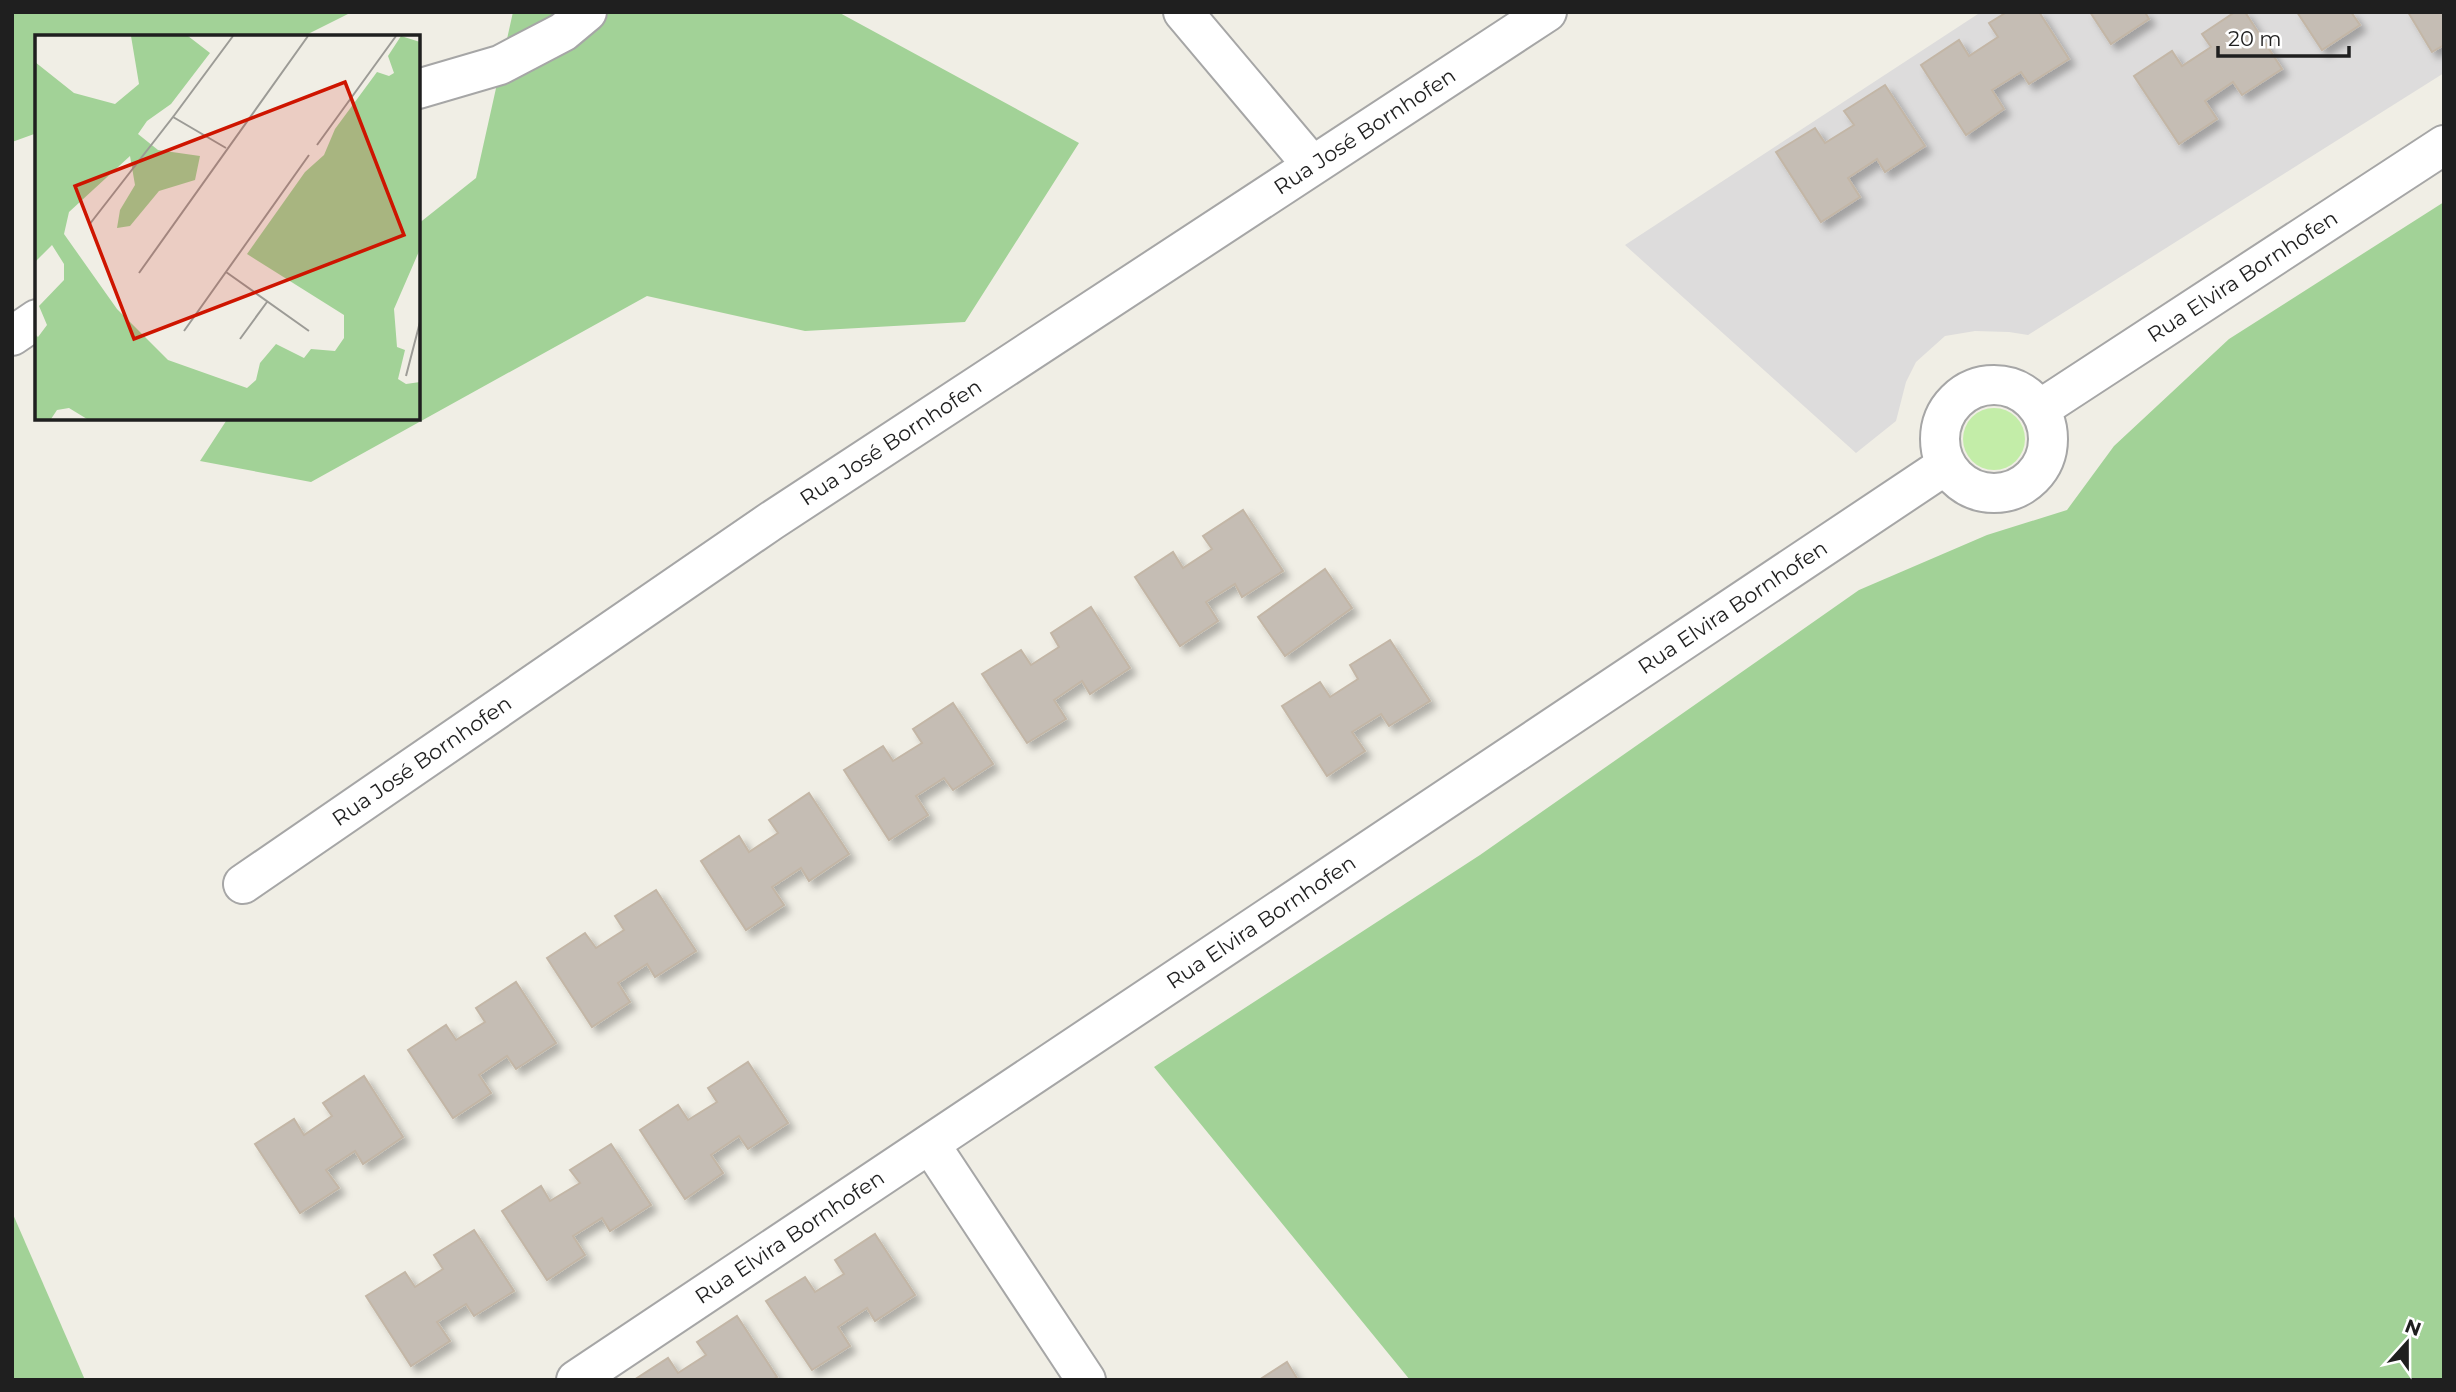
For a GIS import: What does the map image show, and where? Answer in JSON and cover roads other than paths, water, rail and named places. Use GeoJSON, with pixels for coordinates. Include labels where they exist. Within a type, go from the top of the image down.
{"type":"FeatureCollection","features":[{"type":"Feature","properties":{"kind":"street"},"geometry":{"type":"LineString","coordinates":[[420,88],[500,65],[563,32],[587,12]]}},
{"type":"Feature","properties":{"kind":"street"},"geometry":{"type":"LineString","coordinates":[[1183,12],[1312,165]]}},
{"type":"Feature","properties":{"kind":"street","name":"Rua José Bornhofen"},"geometry":{"type":"LineString","coordinates":[[243,884],[771,521],[1547,12]]}},
{"type":"Feature","properties":{"kind":"street","name":"Rua Elvira Bornhofen"},"geometry":{"type":"LineString","coordinates":[[2040,409],[2444,145]]}},
{"type":"Feature","properties":{"kind":"street"},"geometry":{"type":"LineString","coordinates":[[12,336],[35,320]]}},
{"type":"Feature","properties":{"kind":"street"},"geometry":{"type":"LineString","coordinates":[[1984,385],[2006,385],[2025,394],[2040,409],[2048,429],[2048,450],[2039,471],[2023,486],[2002,493],[1980,492],[1961,482],[1946,466],[1940,446],[1941,425],[1950,406],[1965,392],[1984,385]]}},
{"type":"Feature","properties":{"kind":"street","name":"Rua Elvira Bornhofen"},"geometry":{"type":"LineString","coordinates":[[576,1380],[1946,466]]}},
{"type":"Feature","properties":{"kind":"street"},"geometry":{"type":"LineString","coordinates":[[930,1144],[1086,1380]]}}]}
